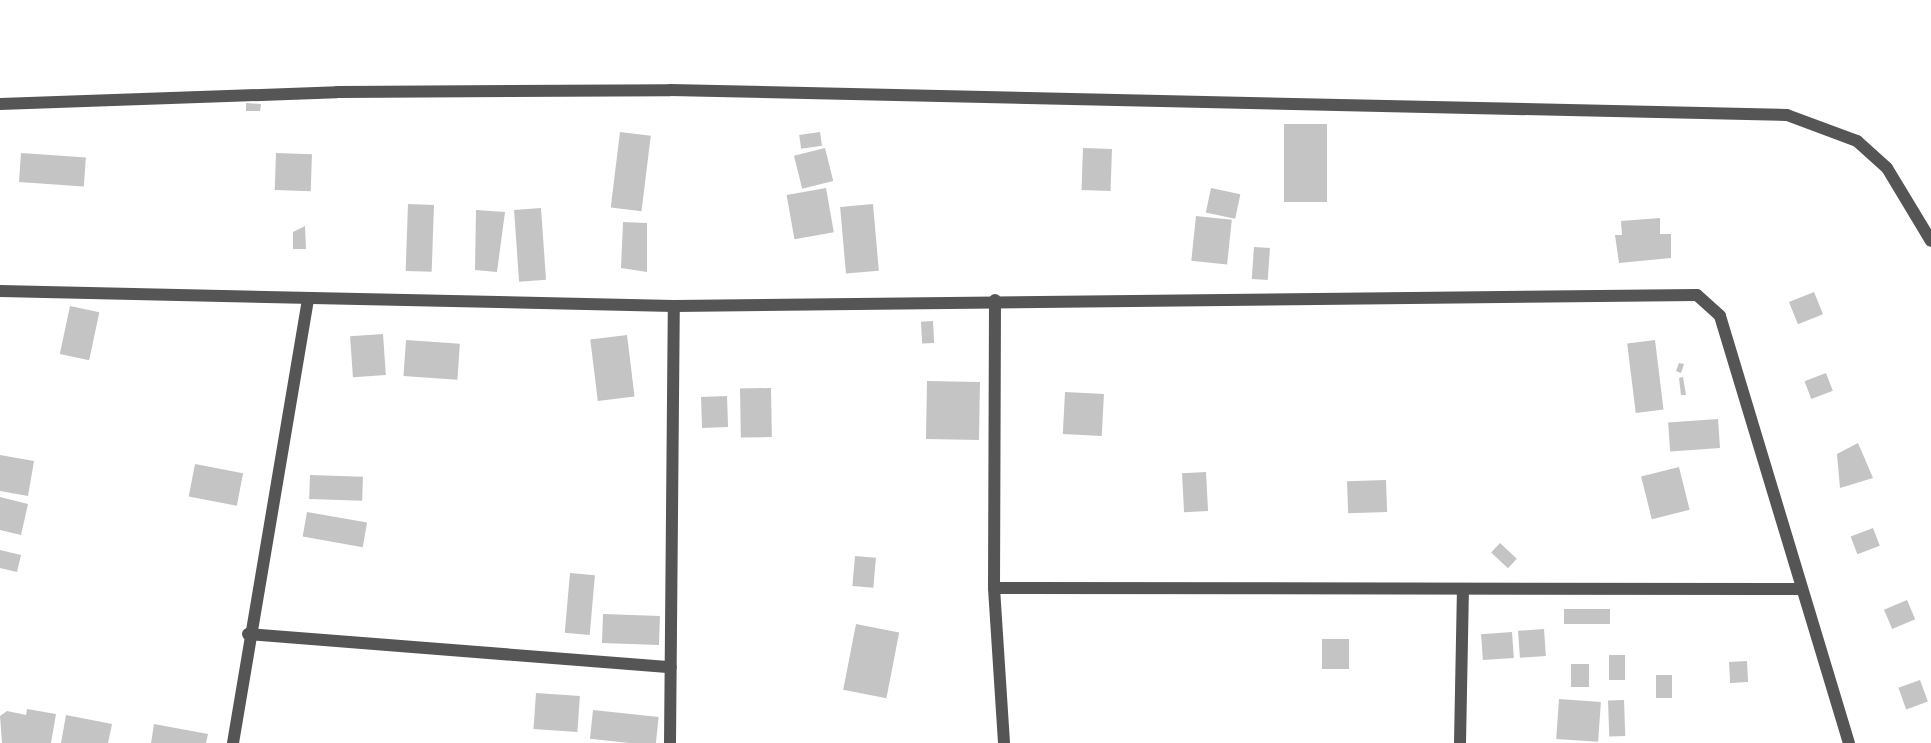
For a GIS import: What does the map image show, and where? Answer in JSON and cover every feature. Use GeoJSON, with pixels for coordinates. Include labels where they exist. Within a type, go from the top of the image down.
{"type":"FeatureCollection","features":[{"type":"Feature","properties":{"kind":"street"},"geometry":{"type":"LineString","coordinates":[[0,104],[337,92],[670,90],[1787,115],[1864,148],[1887,168],[1931,241]]}},
{"type":"Feature","properties":{"kind":"street"},"geometry":{"type":"LineString","coordinates":[[0,291],[674,306],[995,300],[1697,295],[1720,316],[1800,589],[1849,743]]}},
{"type":"Feature","properties":{"kind":"street"},"geometry":{"type":"LineString","coordinates":[[233,743],[248,634],[308,298]]}},
{"type":"Feature","properties":{"kind":"street"},"geometry":{"type":"LineString","coordinates":[[995,300],[994,588],[1004,743]]}},
{"type":"Feature","properties":{"kind":"street"},"geometry":{"type":"LineString","coordinates":[[670,743],[674,306]]}},
{"type":"Feature","properties":{"kind":"street"},"geometry":{"type":"LineString","coordinates":[[994,588],[1800,589]]}},
{"type":"Feature","properties":{"kind":"street"},"geometry":{"type":"LineString","coordinates":[[1460,743],[1463,589]]}},
{"type":"Feature","properties":{"kind":"street"},"geometry":{"type":"LineString","coordinates":[[248,634],[671,667]]}},
{"type":"Feature","properties":{"kind":"building"},"geometry":{"type":"Polygon","coordinates":[[[246,103],[261,104],[260,111],[246,111],[246,103]]]}},
{"type":"Feature","properties":{"kind":"building"},"geometry":{"type":"Polygon","coordinates":[[[1284,124],[1327,124],[1327,202],[1284,202],[1284,124]]]}},
{"type":"Feature","properties":{"kind":"building"},"geometry":{"type":"Polygon","coordinates":[[[620,132],[651,136],[642,211],[611,207],[620,132]]]}},
{"type":"Feature","properties":{"kind":"building"},"geometry":{"type":"Polygon","coordinates":[[[820,132],[822,146],[801,149],[799,135],[820,132]]]}},
{"type":"Feature","properties":{"kind":"building"},"geometry":{"type":"Polygon","coordinates":[[[825,148],[833,181],[802,189],[794,156],[825,148]]]}},
{"type":"Feature","properties":{"kind":"building"},"geometry":{"type":"Polygon","coordinates":[[[1083,148],[1112,149],[1111,191],[1082,190],[1083,148]]]}},
{"type":"Feature","properties":{"kind":"building"},"geometry":{"type":"Polygon","coordinates":[[[21,153],[86,158],[84,186],[19,182],[21,153]]]}},
{"type":"Feature","properties":{"kind":"building"},"geometry":{"type":"Polygon","coordinates":[[[276,153],[312,154],[311,191],[275,190],[276,153]]]}},
{"type":"Feature","properties":{"kind":"building"},"geometry":{"type":"Polygon","coordinates":[[[826,188],[834,232],[794,239],[787,195],[826,188]]]}},
{"type":"Feature","properties":{"kind":"building"},"geometry":{"type":"Polygon","coordinates":[[[1211,188],[1240,194],[1235,219],[1206,212],[1211,188]]]}},
{"type":"Feature","properties":{"kind":"building"},"geometry":{"type":"Polygon","coordinates":[[[408,204],[434,205],[432,272],[406,271],[408,204]]]}},
{"type":"Feature","properties":{"kind":"building"},"geometry":{"type":"Polygon","coordinates":[[[873,204],[879,271],[846,274],[840,207],[873,204]]]}},
{"type":"Feature","properties":{"kind":"building"},"geometry":{"type":"Polygon","coordinates":[[[541,208],[546,280],[519,282],[514,210],[541,208]]]}},
{"type":"Feature","properties":{"kind":"building"},"geometry":{"type":"Polygon","coordinates":[[[476,210],[505,212],[497,272],[475,270],[476,210]]]}},
{"type":"Feature","properties":{"kind":"building"},"geometry":{"type":"Polygon","coordinates":[[[1196,216],[1232,220],[1227,265],[1191,261],[1196,216]]]}},
{"type":"Feature","properties":{"kind":"building"},"geometry":{"type":"Polygon","coordinates":[[[1660,218],[1660,234],[1671,234],[1671,258],[1619,263],[1615,235],[1622,235],[1621,221],[1660,218]]]}},
{"type":"Feature","properties":{"kind":"building"},"geometry":{"type":"Polygon","coordinates":[[[623,222],[647,223],[647,272],[621,268],[623,222]]]}},
{"type":"Feature","properties":{"kind":"building"},"geometry":{"type":"Polygon","coordinates":[[[305,226],[306,249],[293,249],[293,232],[305,226]]]}},
{"type":"Feature","properties":{"kind":"building"},"geometry":{"type":"Polygon","coordinates":[[[1254,247],[1270,248],[1268,280],[1252,279],[1254,247]]]}},
{"type":"Feature","properties":{"kind":"building"},"geometry":{"type":"Polygon","coordinates":[[[1814,292],[1823,314],[1798,324],[1789,302],[1814,292]]]}},
{"type":"Feature","properties":{"kind":"building"},"geometry":{"type":"Polygon","coordinates":[[[70,306],[99,312],[89,360],[60,354],[70,306]]]}},
{"type":"Feature","properties":{"kind":"building"},"geometry":{"type":"Polygon","coordinates":[[[933,321],[934,343],[922,344],[921,322],[933,321]]]}},
{"type":"Feature","properties":{"kind":"building"},"geometry":{"type":"Polygon","coordinates":[[[383,334],[386,375],[353,377],[350,336],[383,334]]]}},
{"type":"Feature","properties":{"kind":"building"},"geometry":{"type":"Polygon","coordinates":[[[627,335],[635,397],[598,401],[590,340],[627,335]]]}},
{"type":"Feature","properties":{"kind":"building"},"geometry":{"type":"Polygon","coordinates":[[[406,340],[460,344],[457,380],[403,376],[406,340]]]}},
{"type":"Feature","properties":{"kind":"building"},"geometry":{"type":"Polygon","coordinates":[[[1655,340],[1664,409],[1636,413],[1627,343],[1655,340]]]}},
{"type":"Feature","properties":{"kind":"building"},"geometry":{"type":"Polygon","coordinates":[[[1679,363],[1684,364],[1681,373],[1676,371],[1679,363]]]}},
{"type":"Feature","properties":{"kind":"building"},"geometry":{"type":"Polygon","coordinates":[[[1826,373],[1833,391],[1811,399],[1805,381],[1826,373]]]}},
{"type":"Feature","properties":{"kind":"building"},"geometry":{"type":"Polygon","coordinates":[[[1683,377],[1686,395],[1681,395],[1679,378],[1683,377]]]}},
{"type":"Feature","properties":{"kind":"building"},"geometry":{"type":"Polygon","coordinates":[[[927,381],[980,382],[979,440],[926,439],[927,381]]]}},
{"type":"Feature","properties":{"kind":"building"},"geometry":{"type":"Polygon","coordinates":[[[771,388],[772,437],[741,438],[740,389],[771,388]]]}},
{"type":"Feature","properties":{"kind":"building"},"geometry":{"type":"Polygon","coordinates":[[[1065,392],[1104,394],[1102,436],[1063,434],[1065,392]]]}},
{"type":"Feature","properties":{"kind":"building"},"geometry":{"type":"Polygon","coordinates":[[[727,396],[728,427],[702,428],[701,397],[727,396]]]}},
{"type":"Feature","properties":{"kind":"building"},"geometry":{"type":"Polygon","coordinates":[[[1718,419],[1720,448],[1670,451],[1668,422],[1718,419]]]}},
{"type":"Feature","properties":{"kind":"building"},"geometry":{"type":"Polygon","coordinates":[[[1858,443],[1873,478],[1840,488],[1837,454],[1858,443]]]}},
{"type":"Feature","properties":{"kind":"building"},"geometry":{"type":"Polygon","coordinates":[[[0,455],[34,461],[28,496],[0,491],[0,455]]]}},
{"type":"Feature","properties":{"kind":"building"},"geometry":{"type":"Polygon","coordinates":[[[195,464],[243,473],[237,506],[189,496],[195,464]]]}},
{"type":"Feature","properties":{"kind":"building"},"geometry":{"type":"Polygon","coordinates":[[[1679,467],[1690,510],[1652,519],[1641,476],[1679,467]]]}},
{"type":"Feature","properties":{"kind":"building"},"geometry":{"type":"Polygon","coordinates":[[[1206,472],[1208,511],[1184,512],[1182,473],[1206,472]]]}},
{"type":"Feature","properties":{"kind":"building"},"geometry":{"type":"Polygon","coordinates":[[[310,475],[363,477],[362,501],[309,499],[310,475]]]}},
{"type":"Feature","properties":{"kind":"building"},"geometry":{"type":"Polygon","coordinates":[[[1386,480],[1387,512],[1348,513],[1347,481],[1386,480]]]}},
{"type":"Feature","properties":{"kind":"building"},"geometry":{"type":"Polygon","coordinates":[[[0,497],[28,504],[21,535],[0,530],[0,497]]]}},
{"type":"Feature","properties":{"kind":"building"},"geometry":{"type":"Polygon","coordinates":[[[307,512],[367,523],[363,547],[303,537],[307,512]]]}},
{"type":"Feature","properties":{"kind":"building"},"geometry":{"type":"Polygon","coordinates":[[[1873,528],[1880,546],[1857,554],[1851,537],[1873,528]]]}},
{"type":"Feature","properties":{"kind":"building"},"geometry":{"type":"Polygon","coordinates":[[[1500,543],[1517,559],[1508,568],[1491,553],[1500,543]]]}},
{"type":"Feature","properties":{"kind":"building"},"geometry":{"type":"Polygon","coordinates":[[[0,550],[21,555],[17,572],[0,568],[0,550]]]}},
{"type":"Feature","properties":{"kind":"building"},"geometry":{"type":"Polygon","coordinates":[[[855,556],[876,558],[873,588],[852,586],[855,556]]]}},
{"type":"Feature","properties":{"kind":"building"},"geometry":{"type":"Polygon","coordinates":[[[570,573],[595,575],[590,635],[565,633],[570,573]]]}},
{"type":"Feature","properties":{"kind":"building"},"geometry":{"type":"Polygon","coordinates":[[[1907,600],[1915,619],[1892,629],[1884,610],[1907,600]]]}},
{"type":"Feature","properties":{"kind":"building"},"geometry":{"type":"Polygon","coordinates":[[[1564,609],[1610,609],[1610,624],[1564,624],[1564,609]]]}},
{"type":"Feature","properties":{"kind":"building"},"geometry":{"type":"Polygon","coordinates":[[[603,614],[660,616],[659,645],[602,643],[603,614]]]}},
{"type":"Feature","properties":{"kind":"building"},"geometry":{"type":"Polygon","coordinates":[[[856,624],[899,632],[886,698],[843,690],[856,624]]]}},
{"type":"Feature","properties":{"kind":"building"},"geometry":{"type":"Polygon","coordinates":[[[1544,629],[1546,656],[1520,658],[1518,631],[1544,629]]]}},
{"type":"Feature","properties":{"kind":"building"},"geometry":{"type":"Polygon","coordinates":[[[1512,632],[1514,658],[1483,660],[1481,634],[1512,632]]]}},
{"type":"Feature","properties":{"kind":"building"},"geometry":{"type":"Polygon","coordinates":[[[1322,639],[1349,639],[1349,669],[1322,669],[1322,639]]]}},
{"type":"Feature","properties":{"kind":"building"},"geometry":{"type":"Polygon","coordinates":[[[1609,655],[1625,655],[1625,680],[1609,680],[1609,655]]]}},
{"type":"Feature","properties":{"kind":"building"},"geometry":{"type":"Polygon","coordinates":[[[1747,661],[1748,682],[1730,683],[1729,662],[1747,661]]]}},
{"type":"Feature","properties":{"kind":"building"},"geometry":{"type":"Polygon","coordinates":[[[1571,664],[1589,664],[1589,687],[1571,687],[1571,664]]]}},
{"type":"Feature","properties":{"kind":"building"},"geometry":{"type":"Polygon","coordinates":[[[1656,675],[1672,675],[1672,698],[1656,698],[1656,675]]]}},
{"type":"Feature","properties":{"kind":"building"},"geometry":{"type":"Polygon","coordinates":[[[1920,680],[1928,702],[1906,709],[1898,688],[1920,680]]]}},
{"type":"Feature","properties":{"kind":"building"},"geometry":{"type":"Polygon","coordinates":[[[536,693],[580,696],[577,732],[533,729],[536,693]]]}},
{"type":"Feature","properties":{"kind":"building"},"geometry":{"type":"Polygon","coordinates":[[[1559,699],[1601,702],[1598,742],[1556,739],[1559,699]]]}},
{"type":"Feature","properties":{"kind":"building"},"geometry":{"type":"Polygon","coordinates":[[[1624,700],[1625,736],[1609,737],[1608,701],[1624,700]]]}},
{"type":"Feature","properties":{"kind":"building"},"geometry":{"type":"Polygon","coordinates":[[[27,709],[56,714],[51,743],[2,743],[0,716],[7,711],[26,715],[27,709]]]}},
{"type":"Feature","properties":{"kind":"building"},"geometry":{"type":"Polygon","coordinates":[[[593,710],[659,717],[656,743],[590,739],[593,710]]]}},
{"type":"Feature","properties":{"kind":"building"},"geometry":{"type":"Polygon","coordinates":[[[66,715],[112,724],[108,743],[61,743],[66,715]]]}},
{"type":"Feature","properties":{"kind":"building"},"geometry":{"type":"Polygon","coordinates":[[[154,724],[208,734],[206,743],[151,743],[154,724]]]}}]}
